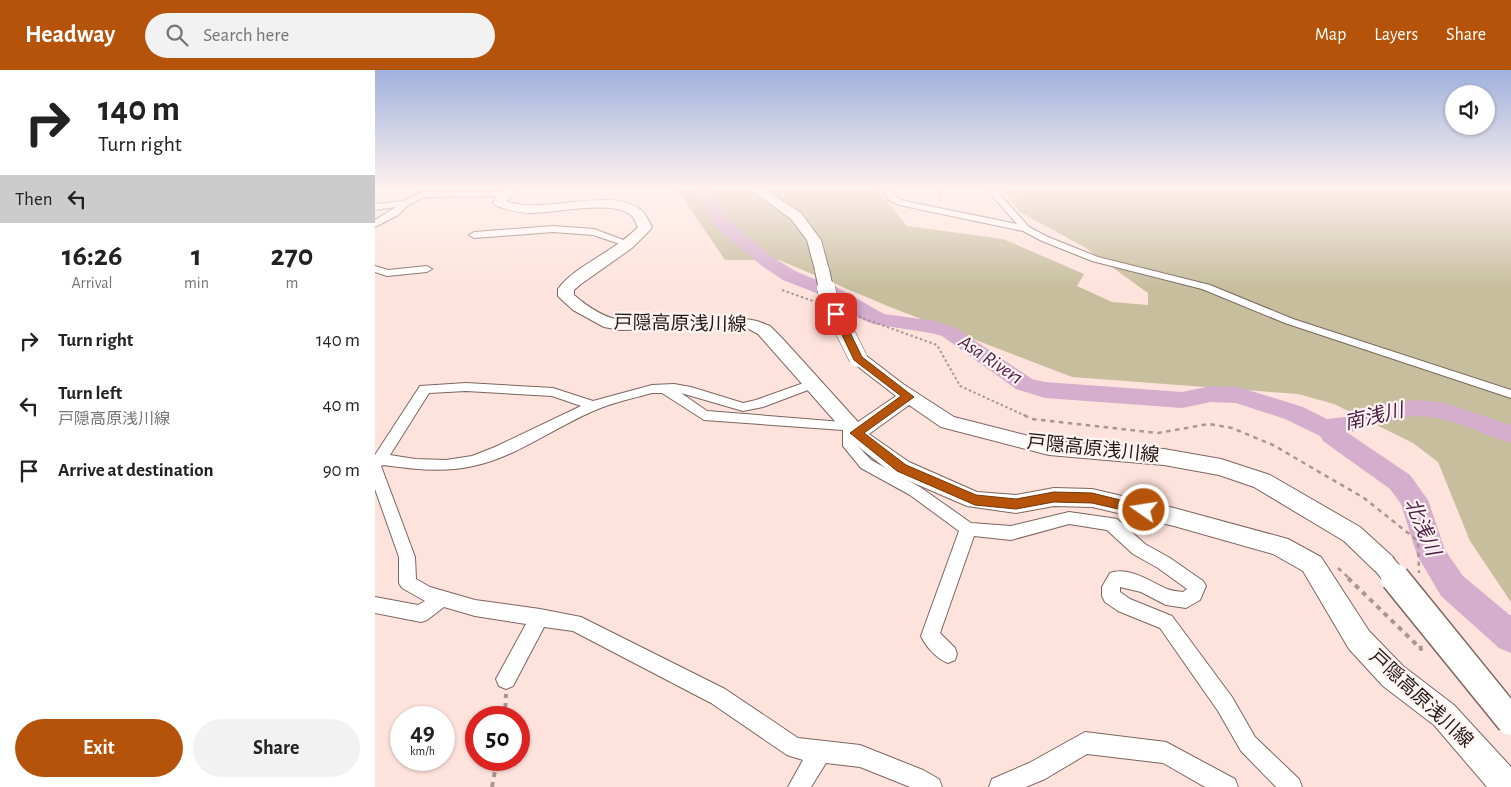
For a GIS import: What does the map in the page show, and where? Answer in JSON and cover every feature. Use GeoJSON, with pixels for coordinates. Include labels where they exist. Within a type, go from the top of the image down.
{"type":"FeatureCollection","features":[{"type":"Feature","properties":{"kind":"main road","name":"戸隠高原浅川線"},"geometry":{"type":"LineString","coordinates":[[644,222],[645,227],[618,254],[579,277],[566,289],[567,296],[579,307],[604,322],[620,325],[695,322],[751,324],[765,330],[853,430],[901,468],[975,500],[1016,504],[1054,497],[1092,498],[1174,517],[1280,546],[1312,564],[1359,640],[1393,676],[1444,715],[1508,787]]}},
{"type":"Feature","properties":{"kind":"main road","name":"戸隠高原浅川線"},"geometry":{"type":"LineString","coordinates":[[801,222],[814,240],[829,300],[858,358],[908,397],[948,422],[1005,438],[1049,448],[1164,457],[1221,467],[1262,481],[1352,534],[1384,564],[1511,721]]}},
{"type":"Feature","properties":{"kind":"main road"},"geometry":{"type":"LineString","coordinates":[[853,430],[908,397]]}},
{"type":"Feature","properties":{"kind":"street"},"geometry":{"type":"LineString","coordinates":[[999,222],[1026,228],[1052,242],[1095,259],[1206,287],[1289,321],[1511,394]]}},
{"type":"Feature","properties":{"kind":"street"},"geometry":{"type":"LineString","coordinates":[[1021,222],[1026,228]]}},
{"type":"Feature","properties":{"kind":"street"},"geometry":{"type":"LineString","coordinates":[[474,235],[553,229],[594,232],[629,244]]}},
{"type":"Feature","properties":{"kind":"street"},"geometry":{"type":"LineString","coordinates":[[375,268],[387,273],[427,268]]}},
{"type":"Feature","properties":{"kind":"street"},"geometry":{"type":"LineString","coordinates":[[377,463],[446,465],[474,461],[500,451],[593,406],[652,390],[691,391],[743,407],[758,404],[812,384]]}},
{"type":"Feature","properties":{"kind":"street"},"geometry":{"type":"LineString","coordinates":[[377,463],[425,390],[466,386],[553,392],[593,406]]}},
{"type":"Feature","properties":{"kind":"street"},"geometry":{"type":"LineString","coordinates":[[665,389],[704,415],[853,430],[851,446],[866,464],[915,491],[968,529],[1011,533],[1069,518],[1111,524],[1139,549],[1197,586],[1194,594],[1186,600],[1166,597],[1145,586],[1116,578],[1111,587],[1111,596],[1124,605],[1166,622],[1225,704],[1247,744],[1291,787]]}},
{"type":"Feature","properties":{"kind":"street"},"geometry":{"type":"LineString","coordinates":[[377,463],[407,557],[409,583],[425,593],[475,608],[575,623],[718,696],[794,748],[860,756],[915,778],[931,787]]}},
{"type":"Feature","properties":{"kind":"street"},"geometry":{"type":"LineString","coordinates":[[948,654],[930,636],[968,529]]}},
{"type":"Feature","properties":{"kind":"street"},"geometry":{"type":"LineString","coordinates":[[375,605],[421,614],[442,598]]}},
{"type":"Feature","properties":{"kind":"street"},"geometry":{"type":"LineString","coordinates":[[506,678],[540,617]]}},
{"type":"Feature","properties":{"kind":"street"},"geometry":{"type":"LineString","coordinates":[[1000,787],[1037,771],[1085,743],[1166,753],[1227,787]]}},
{"type":"Feature","properties":{"kind":"street"},"geometry":{"type":"LineString","coordinates":[[799,787],[821,751]]}},
{"type":"Feature","properties":{"kind":"path"},"geometry":{"type":"LineString","coordinates":[[506,678],[507,706]]}},
{"type":"Feature","properties":{"kind":"path"},"geometry":{"type":"LineString","coordinates":[[492,787],[495,771]]}},
{"type":"Feature","properties":{"kind":"shaded area"},"geometry":{"type":"Polygon","coordinates":[[[700,222],[904,222],[907,226],[1003,239],[1084,274],[1077,286],[1112,302],[1148,305],[1148,293],[1084,247],[1039,222],[1511,222],[1511,602],[1470,541],[1438,462],[1413,443],[1334,404],[1298,394],[1072,377],[890,307],[779,260],[725,260],[700,222]]]}},
{"type":"Feature","properties":{"kind":"waterway","name":"Asa River1"},"geometry":{"type":"LineString","coordinates":[[722,222],[768,262],[790,276],[831,292],[880,320],[935,327],[949,332],[1024,384],[1045,390],[1182,400],[1211,394],[1238,395],[1294,413],[1324,428]]}},
{"type":"Feature","properties":{"kind":"waterway","name":"南浅川"},"geometry":{"type":"LineString","coordinates":[[1324,428],[1346,425],[1391,411],[1418,408],[1444,411],[1511,434]]}},
{"type":"Feature","properties":{"kind":"waterway","name":"北浅川"},"geometry":{"type":"LineString","coordinates":[[1324,428],[1400,482],[1414,500],[1432,555],[1452,586],[1511,637]]}},
{"type":"Feature","properties":{"kind":"route"},"geometry":{"type":"LineString","coordinates":[[836,314],[858,358],[908,397],[856,433],[901,468],[975,500],[1016,504],[1054,497],[1092,498],[1144,510]]}}]}
